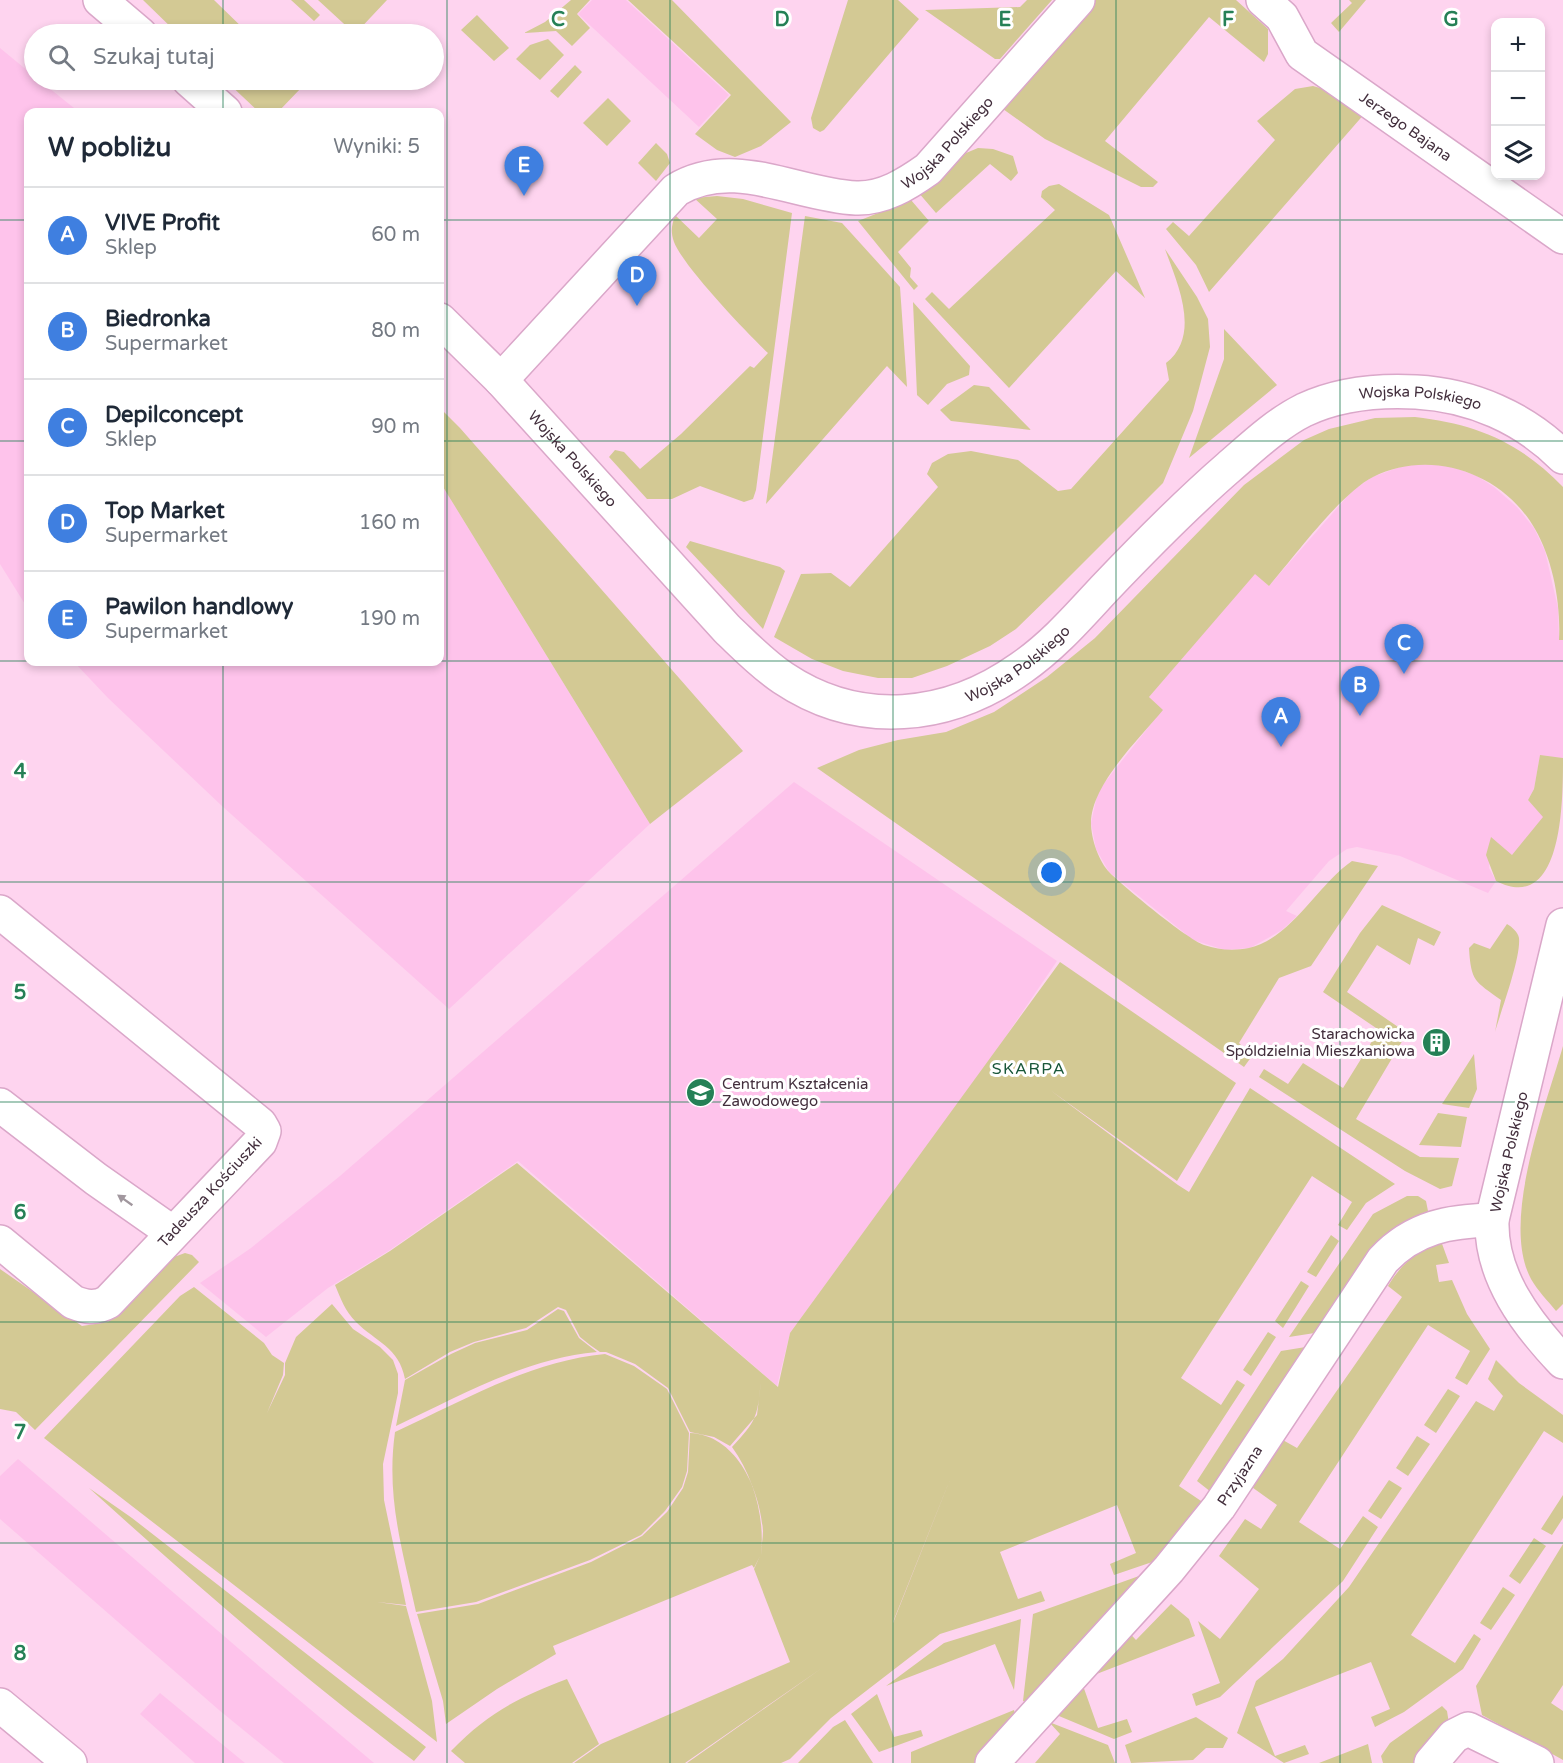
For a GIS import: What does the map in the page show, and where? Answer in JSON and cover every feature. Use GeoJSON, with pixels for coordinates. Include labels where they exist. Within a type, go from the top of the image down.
{"type":"FeatureCollection","features":[{"type":"Feature","properties":{"kind":"street"},"geometry":{"type":"LineString","coordinates":[[100,0],[128,24]]}},
{"type":"Feature","properties":{"kind":"street","name":"Wojska Polskiego"},"geometry":{"type":"LineString","coordinates":[[501,380],[676,190],[691,181],[724,175],[857,198],[897,190],[928,170],[1078,0]]}},
{"type":"Feature","properties":{"kind":"street","name":"Jerzego Bajana"},"geometry":{"type":"LineString","coordinates":[[1263,0],[1282,17],[1302,54],[1563,237]]}},
{"type":"Feature","properties":{"kind":"street"},"geometry":{"type":"LineString","coordinates":[[200,90],[220,108]]}},
{"type":"Feature","properties":{"kind":"street","name":"Wojska Polskiego"},"geometry":{"type":"LineString","coordinates":[[444,324],[501,380],[727,629],[758,658],[784,679],[813,694],[859,710],[891,714],[917,711],[948,703],[984,689],[1020,670],[1049,647],[1153,539],[1220,474],[1278,426],[1308,408],[1336,399],[1384,392],[1451,396],[1474,402],[1522,423],[1563,457]]}},
{"type":"Feature","properties":{"kind":"street","name":"Tadeusza Kościuszki"},"geometry":{"type":"LineString","coordinates":[[0,912],[260,1124],[264,1131],[260,1142],[108,1302],[88,1307],[73,1302],[0,1242]]}},
{"type":"Feature","properties":{"kind":"street","name":"Wojska Polskiego"},"geometry":{"type":"LineString","coordinates":[[1563,925],[1492,1220],[1496,1257],[1511,1295],[1538,1334],[1563,1362]]}},
{"type":"Feature","properties":{"kind":"street"},"geometry":{"type":"LineString","coordinates":[[0,1105],[96,1179],[173,1233]]}},
{"type":"Feature","properties":{"kind":"street","name":"Przyjazna"},"geometry":{"type":"LineString","coordinates":[[992,1763],[1169,1569],[1219,1507],[1383,1260],[1395,1249],[1437,1226],[1455,1221],[1492,1220]]}},
{"type":"Feature","properties":{"kind":"street"},"geometry":{"type":"LineString","coordinates":[[0,1705],[70,1763]]}},
{"type":"Feature","properties":{"kind":"street"},"geometry":{"type":"LineString","coordinates":[[1431,1763],[1454,1736],[1463,1730],[1471,1729],[1537,1763]]}},
{"type":"Feature","properties":{"kind":"shaded area"},"geometry":{"type":"Polygon","coordinates":[[[143,0],[214,0],[239,24],[168,24],[143,0]]]}},
{"type":"Feature","properties":{"kind":"shaded area"},"geometry":{"type":"Polygon","coordinates":[[[291,0],[304,0],[320,15],[314,21],[291,0]]]}},
{"type":"Feature","properties":{"kind":"shaded area"},"geometry":{"type":"Polygon","coordinates":[[[318,0],[387,0],[364,24],[344,24],[318,0]]]}},
{"type":"Feature","properties":{"kind":"shaded area"},"geometry":{"type":"Polygon","coordinates":[[[571,0],[590,0],[577,14],[590,28],[572,46],[556,31],[524,33],[545,22],[571,0]]]}},
{"type":"Feature","properties":{"kind":"shaded area"},"geometry":{"type":"Polygon","coordinates":[[[592,0],[626,0],[729,95],[699,127],[578,14],[592,0]]]}},
{"type":"Feature","properties":{"kind":"shaded area"},"geometry":{"type":"Polygon","coordinates":[[[628,0],[672,0],[791,122],[761,146],[735,157],[717,150],[695,134],[731,95],[628,0]]]}},
{"type":"Feature","properties":{"kind":"shaded area"},"geometry":{"type":"Polygon","coordinates":[[[848,0],[898,0],[919,19],[820,132],[813,128],[811,118],[848,0]]]}},
{"type":"Feature","properties":{"kind":"shaded area"},"geometry":{"type":"Polygon","coordinates":[[[1027,0],[1052,0],[1000,59],[995,59],[925,10],[1020,7],[1027,0]]]}},
{"type":"Feature","properties":{"kind":"shaded area"},"geometry":{"type":"Polygon","coordinates":[[[1092,0],[1236,0],[1268,29],[1268,54],[1264,62],[1209,17],[1105,141],[1158,182],[1153,187],[1141,187],[1045,139],[1003,109],[1092,0]]]}},
{"type":"Feature","properties":{"kind":"shaded area"},"geometry":{"type":"Polygon","coordinates":[[[1349,0],[1366,0],[1339,32],[1331,23],[1352,3],[1349,0]]]}},
{"type":"Feature","properties":{"kind":"shaded area"},"geometry":{"type":"Polygon","coordinates":[[[477,15],[509,48],[494,61],[461,30],[477,15]]]}},
{"type":"Feature","properties":{"kind":"shaded area"},"geometry":{"type":"Polygon","coordinates":[[[548,39],[564,55],[540,80],[516,59],[530,45],[548,39]]]}},
{"type":"Feature","properties":{"kind":"shaded area"},"geometry":{"type":"Polygon","coordinates":[[[0,48],[24,68],[24,90],[52,90],[74,108],[24,108],[24,603],[0,564],[0,48]]]}},
{"type":"Feature","properties":{"kind":"shaded area"},"geometry":{"type":"Polygon","coordinates":[[[575,65],[582,72],[558,98],[550,91],[575,65]]]}},
{"type":"Feature","properties":{"kind":"shaded area"},"geometry":{"type":"Polygon","coordinates":[[[1313,86],[1327,90],[1366,112],[1209,292],[1196,265],[1166,229],[1173,222],[1189,236],[1275,140],[1257,121],[1295,89],[1313,86]]]}},
{"type":"Feature","properties":{"kind":"shaded area"},"geometry":{"type":"Polygon","coordinates":[[[236,90],[299,90],[282,108],[255,108],[236,90]]]}},
{"type":"Feature","properties":{"kind":"shaded area"},"geometry":{"type":"Polygon","coordinates":[[[608,98],[631,121],[607,146],[583,123],[608,98]]]}},
{"type":"Feature","properties":{"kind":"shaded area"},"geometry":{"type":"Polygon","coordinates":[[[656,143],[667,154],[670,163],[656,181],[638,163],[656,143]]]}},
{"type":"Feature","properties":{"kind":"shaded area"},"geometry":{"type":"Polygon","coordinates":[[[978,148],[993,149],[1013,156],[1018,173],[1011,181],[990,164],[936,213],[918,192],[966,153],[978,148]]]}},
{"type":"Feature","properties":{"kind":"shaded area"},"geometry":{"type":"Polygon","coordinates":[[[1059,184],[1109,215],[1145,298],[1116,271],[1009,388],[925,299],[932,292],[949,309],[1055,210],[1041,197],[1042,191],[1049,186],[1059,184]]]}},
{"type":"Feature","properties":{"kind":"shaded area"},"geometry":{"type":"Polygon","coordinates":[[[717,196],[743,199],[792,213],[756,490],[753,499],[744,502],[700,486],[672,499],[647,499],[609,457],[615,450],[624,452],[640,469],[681,434],[750,366],[754,368],[768,353],[702,282],[674,242],[672,228],[675,215],[699,238],[717,219],[694,198],[717,196]]]}},
{"type":"Feature","properties":{"kind":"shaded area"},"geometry":{"type":"Polygon","coordinates":[[[911,200],[929,221],[898,252],[911,268],[910,277],[918,286],[914,290],[858,221],[911,200]]]}},
{"type":"Feature","properties":{"kind":"shaded area"},"geometry":{"type":"Polygon","coordinates":[[[805,216],[842,223],[900,287],[907,387],[887,366],[766,504],[805,216]]]}},
{"type":"Feature","properties":{"kind":"shaded area"},"geometry":{"type":"Polygon","coordinates":[[[1165,249],[1197,297],[1208,319],[1210,347],[1193,411],[1163,483],[1055,591],[1016,629],[990,646],[947,666],[912,678],[878,678],[843,671],[812,659],[774,637],[801,574],[831,573],[850,587],[938,487],[927,474],[932,463],[948,454],[971,451],[1018,460],[1058,491],[1071,489],[1169,380],[1166,363],[1177,351],[1183,338],[1185,324],[1180,293],[1165,249]]]}},
{"type":"Feature","properties":{"kind":"shaded area"},"geometry":{"type":"Polygon","coordinates":[[[913,302],[970,366],[969,375],[947,384],[928,405],[917,395],[913,302]]]}},
{"type":"Feature","properties":{"kind":"shaded area"},"geometry":{"type":"Polygon","coordinates":[[[1224,329],[1277,385],[1189,458],[1224,359],[1224,329]]]}},
{"type":"Feature","properties":{"kind":"shaded area"},"geometry":{"type":"Polygon","coordinates":[[[974,385],[989,387],[1031,430],[951,421],[940,410],[974,385]]]}},
{"type":"Feature","properties":{"kind":"shaded area"},"geometry":{"type":"Polygon","coordinates":[[[444,412],[743,751],[650,824],[444,489],[444,412]]]}},
{"type":"Feature","properties":{"kind":"shaded area"},"geometry":{"type":"Polygon","coordinates":[[[1415,417],[1458,425],[1496,438],[1530,458],[1563,487],[1563,640],[1559,640],[1557,597],[1547,554],[1535,529],[1521,509],[1485,480],[1464,471],[1441,466],[1418,465],[1395,469],[1373,477],[1347,497],[1318,527],[1269,586],[1255,574],[1149,697],[1163,710],[1107,778],[1093,808],[1091,829],[1094,843],[1102,863],[1110,873],[1184,933],[1204,945],[1215,948],[1243,949],[1264,942],[1278,934],[1339,871],[1352,861],[1378,866],[1311,966],[1279,978],[1239,1043],[1252,1056],[1244,1067],[817,768],[859,750],[898,740],[946,732],[994,712],[1047,677],[1095,638],[1244,485],[1304,440],[1329,429],[1375,418],[1415,417]]]}},
{"type":"Feature","properties":{"kind":"shaded area"},"geometry":{"type":"Polygon","coordinates":[[[1427,463],[1450,466],[1477,476],[1494,487],[1517,507],[1534,528],[1545,551],[1558,608],[1559,639],[1563,640],[1563,758],[1540,756],[1534,789],[1528,800],[1544,817],[1512,856],[1491,838],[1489,868],[1496,881],[1488,893],[1400,856],[1357,847],[1347,849],[1329,861],[1286,911],[1297,916],[1282,930],[1250,948],[1225,950],[1193,940],[1109,872],[1096,849],[1091,823],[1098,791],[1162,710],[1149,697],[1255,573],[1269,586],[1352,491],[1372,477],[1403,466],[1427,463]]]}},
{"type":"Feature","properties":{"kind":"shaded area"},"geometry":{"type":"Polygon","coordinates":[[[444,489],[650,824],[449,1009],[222,806],[108,698],[78,666],[444,666],[444,489]]]}},
{"type":"Feature","properties":{"kind":"shaded area"},"geometry":{"type":"Polygon","coordinates":[[[690,541],[780,567],[785,571],[763,629],[686,547],[690,541]]]}},
{"type":"Feature","properties":{"kind":"shaded area"},"geometry":{"type":"Polygon","coordinates":[[[1540,755],[1563,758],[1562,801],[1555,849],[1547,869],[1535,882],[1518,887],[1496,881],[1486,855],[1491,837],[1512,855],[1543,817],[1528,800],[1534,789],[1540,755]]]}},
{"type":"Feature","properties":{"kind":"shaded area","name":"Centrum Kształcenia Zawodowego"},"geometry":{"type":"Polygon","coordinates":[[[794,782],[1057,961],[996,1051],[790,1333],[777,1386],[518,1161],[390,1250],[328,1288],[266,1337],[200,1283],[251,1248],[340,1176],[794,782]]]}},
{"type":"Feature","properties":{"kind":"shaded area"},"geometry":{"type":"Polygon","coordinates":[[[1382,905],[1441,932],[1434,946],[1418,938],[1410,965],[1377,945],[1347,992],[1407,1033],[1356,1119],[1420,1157],[1459,1158],[1452,1186],[1440,1189],[1405,1171],[1259,1077],[1264,1069],[1288,1084],[1303,1063],[1343,1088],[1379,1030],[1323,992],[1360,933],[1382,905]]]}},
{"type":"Feature","properties":{"kind":"shaded area"},"geometry":{"type":"Polygon","coordinates":[[[1507,924],[1517,934],[1519,947],[1495,1032],[1501,1000],[1476,980],[1471,968],[1469,948],[1474,943],[1490,949],[1507,924]]]}},
{"type":"Feature","properties":{"kind":"shaded area"},"geometry":{"type":"Polygon","coordinates":[[[1060,962],[1236,1083],[1177,1181],[1050,1090],[1178,1185],[1189,1192],[1250,1088],[1395,1184],[1366,1203],[1347,1230],[1338,1225],[1352,1202],[1312,1176],[1181,1378],[1221,1405],[1237,1380],[1245,1385],[1179,1486],[1204,1503],[1164,1558],[1114,1575],[1110,1564],[1136,1553],[1117,1505],[1000,1552],[1018,1599],[1041,1591],[1045,1601],[940,1634],[831,1718],[790,1759],[781,1763],[687,1763],[822,1668],[685,1763],[574,1763],[601,1744],[790,1662],[754,1569],[760,1556],[754,1568],[752,1565],[553,1646],[556,1654],[497,1689],[446,1724],[443,1701],[417,1614],[478,1604],[591,1562],[642,1536],[667,1512],[683,1488],[688,1472],[690,1433],[707,1436],[721,1443],[733,1454],[751,1482],[740,1459],[732,1447],[754,1418],[730,1446],[714,1437],[690,1432],[668,1388],[635,1364],[606,1352],[600,1352],[590,1345],[580,1337],[566,1310],[558,1307],[526,1328],[474,1342],[450,1352],[405,1379],[398,1359],[349,1314],[335,1285],[390,1251],[517,1163],[778,1387],[790,1333],[1060,962]],[[951,1477],[893,1622],[893,1623],[951,1477]]]}},
{"type":"Feature","properties":{"kind":"shaded area"},"geometry":{"type":"Polygon","coordinates":[[[1563,1046],[1563,1304],[1556,1311],[1531,1279],[1523,1255],[1521,1227],[1523,1196],[1529,1163],[1563,1046]]]}},
{"type":"Feature","properties":{"kind":"shaded area"},"geometry":{"type":"Polygon","coordinates":[[[1474,1054],[1477,1089],[1469,1108],[1442,1104],[1474,1054]]]}},
{"type":"Feature","properties":{"kind":"shaded area"},"geometry":{"type":"Polygon","coordinates":[[[1438,1113],[1467,1117],[1461,1147],[1419,1145],[1438,1113]]]}},
{"type":"Feature","properties":{"kind":"shaded area"},"geometry":{"type":"Polygon","coordinates":[[[1407,1196],[1418,1196],[1426,1201],[1429,1216],[1372,1251],[1321,1323],[1321,1332],[1289,1337],[1373,1214],[1407,1196]]]}},
{"type":"Feature","properties":{"kind":"shaded area"},"geometry":{"type":"Polygon","coordinates":[[[1331,1235],[1339,1241],[1316,1277],[1307,1272],[1331,1235]]]}},
{"type":"Feature","properties":{"kind":"shaded area"},"geometry":{"type":"Polygon","coordinates":[[[1441,1241],[1449,1263],[1436,1265],[1439,1282],[1452,1280],[1467,1314],[1490,1349],[1467,1385],[1455,1378],[1470,1351],[1428,1325],[1299,1522],[1340,1549],[1363,1516],[1378,1527],[1343,1581],[1220,1697],[1196,1706],[1192,1694],[1220,1683],[1198,1621],[1220,1639],[1259,1589],[1219,1556],[1245,1519],[1261,1529],[1277,1505],[1249,1485],[1281,1439],[1297,1448],[1402,1297],[1388,1286],[1404,1264],[1418,1253],[1441,1241]]]}},
{"type":"Feature","properties":{"kind":"shaded area"},"geometry":{"type":"Polygon","coordinates":[[[185,1253],[192,1255],[199,1262],[35,1430],[16,1412],[0,1409],[0,1269],[82,1326],[108,1322],[174,1257],[185,1253]]]}},
{"type":"Feature","properties":{"kind":"shaded area"},"geometry":{"type":"Polygon","coordinates":[[[1301,1281],[1309,1286],[1283,1328],[1275,1321],[1301,1281]]]}},
{"type":"Feature","properties":{"kind":"shaded area"},"geometry":{"type":"Polygon","coordinates":[[[194,1287],[264,1343],[272,1355],[284,1363],[283,1375],[267,1413],[285,1375],[285,1363],[296,1337],[332,1304],[353,1329],[380,1347],[393,1360],[398,1374],[398,1393],[383,1464],[384,1500],[406,1605],[377,1602],[406,1606],[432,1701],[437,1742],[44,1438],[180,1296],[194,1287]]]}},
{"type":"Feature","properties":{"kind":"shaded area"},"geometry":{"type":"Polygon","coordinates":[[[558,1309],[564,1311],[579,1338],[597,1352],[545,1362],[519,1370],[396,1426],[405,1380],[475,1343],[527,1330],[558,1309]]]}},
{"type":"Feature","properties":{"kind":"shaded area"},"geometry":{"type":"Polygon","coordinates":[[[1268,1332],[1276,1337],[1251,1376],[1243,1370],[1268,1332]]]}},
{"type":"Feature","properties":{"kind":"shaded area"},"geometry":{"type":"Polygon","coordinates":[[[1312,1346],[1211,1492],[1197,1481],[1281,1351],[1312,1346]]]}},
{"type":"Feature","properties":{"kind":"shaded area"},"geometry":{"type":"Polygon","coordinates":[[[605,1354],[634,1366],[667,1389],[689,1433],[687,1471],[682,1487],[665,1511],[641,1535],[590,1560],[476,1602],[416,1612],[394,1501],[395,1432],[497,1384],[550,1365],[605,1354]]]}},
{"type":"Feature","properties":{"kind":"shaded area"},"geometry":{"type":"Polygon","coordinates":[[[1496,1360],[1519,1383],[1563,1415],[1563,1443],[1544,1431],[1411,1635],[1455,1663],[1474,1634],[1481,1639],[1463,1669],[1404,1712],[1375,1727],[1371,1717],[1390,1709],[1371,1662],[1255,1707],[1275,1756],[1305,1745],[1309,1754],[1284,1763],[1237,1733],[1256,1681],[1283,1659],[1349,1587],[1476,1401],[1494,1411],[1503,1396],[1488,1379],[1496,1360]]]}},
{"type":"Feature","properties":{"kind":"shaded area"},"geometry":{"type":"Polygon","coordinates":[[[1448,1389],[1460,1396],[1436,1433],[1424,1425],[1448,1389]]]}},
{"type":"Feature","properties":{"kind":"shaded area"},"geometry":{"type":"Polygon","coordinates":[[[1417,1436],[1430,1444],[1408,1476],[1396,1468],[1417,1436]]]}},
{"type":"Feature","properties":{"kind":"shaded area"},"geometry":{"type":"Polygon","coordinates":[[[18,1459],[374,1763],[284,1763],[219,1710],[0,1519],[0,1476],[18,1459]]]}},
{"type":"Feature","properties":{"kind":"shaded area"},"geometry":{"type":"Polygon","coordinates":[[[1389,1480],[1402,1488],[1381,1519],[1368,1511],[1389,1480]]]}},
{"type":"Feature","properties":{"kind":"shaded area"},"geometry":{"type":"Polygon","coordinates":[[[89,1488],[132,1518],[426,1747],[414,1761],[372,1729],[248,1629],[89,1488]]]}},
{"type":"Feature","properties":{"kind":"shaded area"},"geometry":{"type":"Polygon","coordinates":[[[1563,1495],[1563,1518],[1552,1535],[1541,1529],[1563,1495]]]}},
{"type":"Feature","properties":{"kind":"shaded area"},"geometry":{"type":"Polygon","coordinates":[[[1534,1538],[1546,1546],[1520,1584],[1509,1576],[1534,1538]]]}},
{"type":"Feature","properties":{"kind":"shaded area"},"geometry":{"type":"Polygon","coordinates":[[[1563,1544],[1563,1685],[1551,1703],[1563,1711],[1563,1760],[1482,1715],[1476,1686],[1563,1544]]]}},
{"type":"Feature","properties":{"kind":"shaded area"},"geometry":{"type":"Polygon","coordinates":[[[1139,1576],[1143,1582],[1034,1706],[1023,1701],[1033,1614],[1139,1576]]]}},
{"type":"Feature","properties":{"kind":"shaded area"},"geometry":{"type":"Polygon","coordinates":[[[1503,1587],[1515,1595],[1491,1630],[1480,1623],[1503,1587]]]}},
{"type":"Feature","properties":{"kind":"shaded area"},"geometry":{"type":"Polygon","coordinates":[[[1171,1604],[1189,1619],[1195,1636],[1081,1680],[1098,1728],[1127,1719],[1132,1732],[1114,1739],[1047,1711],[1121,1624],[1136,1640],[1171,1604]]]}},
{"type":"Feature","properties":{"kind":"shaded area"},"geometry":{"type":"Polygon","coordinates":[[[1021,1619],[1014,1690],[995,1644],[886,1686],[944,1643],[1021,1619]]]}},
{"type":"Feature","properties":{"kind":"shaded area"},"geometry":{"type":"Polygon","coordinates":[[[567,1679],[599,1744],[572,1763],[465,1763],[451,1751],[478,1726],[504,1708],[567,1679]]]}},
{"type":"Feature","properties":{"kind":"shaded area"},"geometry":{"type":"Polygon","coordinates":[[[160,1693],[245,1763],[195,1763],[140,1714],[160,1693]]]}},
{"type":"Feature","properties":{"kind":"shaded area"},"geometry":{"type":"Polygon","coordinates":[[[877,1694],[894,1737],[921,1730],[923,1736],[879,1752],[851,1714],[877,1694]]]}},
{"type":"Feature","properties":{"kind":"shaded area"},"geometry":{"type":"Polygon","coordinates":[[[1442,1706],[1447,1711],[1450,1730],[1422,1763],[1383,1763],[1381,1756],[1390,1743],[1442,1706]]]}},
{"type":"Feature","properties":{"kind":"shaded area"},"geometry":{"type":"Polygon","coordinates":[[[1014,1710],[1016,1719],[976,1763],[911,1763],[911,1752],[1014,1710]]]}},
{"type":"Feature","properties":{"kind":"shaded area"},"geometry":{"type":"Polygon","coordinates":[[[1196,1717],[1228,1738],[1223,1748],[1206,1748],[1193,1760],[1131,1763],[1125,1745],[1196,1717]]]}},
{"type":"Feature","properties":{"kind":"shaded area"},"geometry":{"type":"Polygon","coordinates":[[[845,1720],[873,1763],[798,1763],[833,1727],[845,1720]]]}},
{"type":"Feature","properties":{"kind":"shaded area"},"geometry":{"type":"Polygon","coordinates":[[[1049,1722],[1108,1745],[1115,1763],[1035,1763],[1060,1734],[1049,1722]]]}},
{"type":"Feature","properties":{"kind":"shaded area"},"geometry":{"type":"Polygon","coordinates":[[[1368,1744],[1372,1763],[1319,1763],[1368,1744]]]}},
{"type":"Feature","properties":{"kind":"place","name":"Pawilon handlowy"},"geometry":{"type":"Point","coordinates":[524,196]}},
{"type":"Feature","properties":{"kind":"place","name":"Top Market"},"geometry":{"type":"Point","coordinates":[637,306]}},
{"type":"Feature","properties":{"kind":"place","name":"Depilconcept"},"geometry":{"type":"Point","coordinates":[1404,674]}},
{"type":"Feature","properties":{"kind":"place","name":"Biedronka"},"geometry":{"type":"Point","coordinates":[1360,716]}},
{"type":"Feature","properties":{"kind":"place","name":"VIVE Profit"},"geometry":{"type":"Point","coordinates":[1281,747]}},
{"type":"Feature","properties":{"kind":"place","name":"Starachowicka Spóldzielnia Mieszkaniowa"},"geometry":{"type":"Point","coordinates":[1436,1043]}},
{"type":"Feature","properties":{"kind":"place","name":"Centrum Kształcenia Zawodowego"},"geometry":{"type":"Point","coordinates":[701,1093]}},
{"type":"Feature","properties":{"kind":"district","name":"SKARPA"},"geometry":{"type":"Point","coordinates":[1029,1069]}}]}
